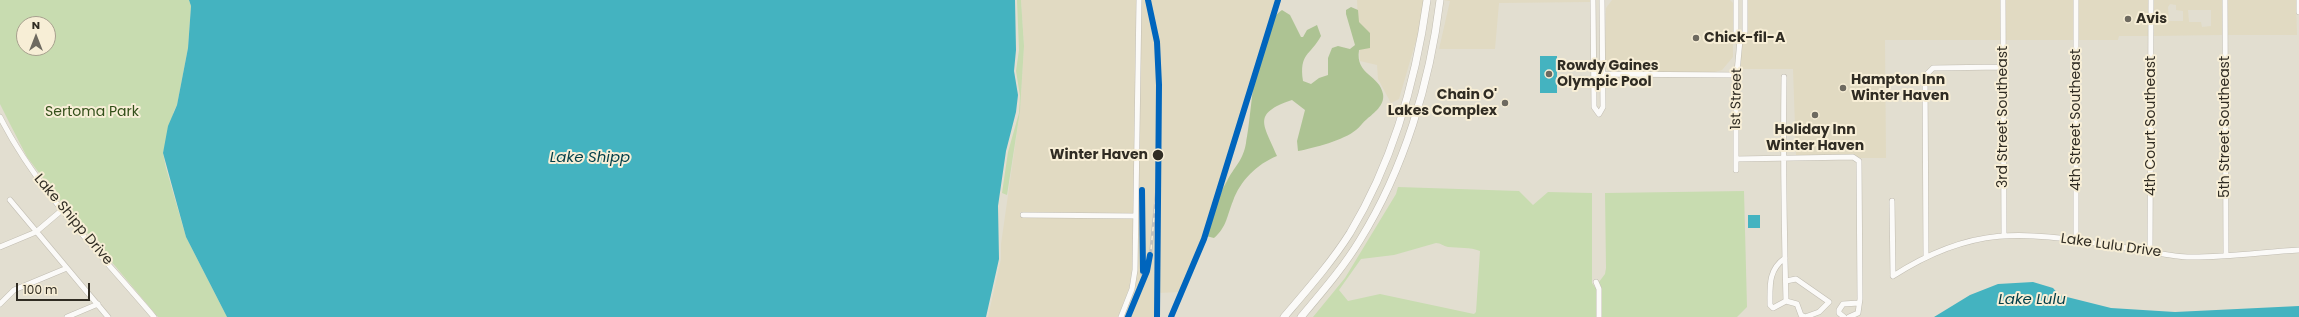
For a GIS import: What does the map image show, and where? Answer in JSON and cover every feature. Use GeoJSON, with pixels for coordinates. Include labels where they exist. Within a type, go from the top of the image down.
{"type":"FeatureCollection","features":[{"type":"Feature","properties":{"kind":"highway"},"geometry":{"type":"LineString","coordinates":[[1284,317],[1337,251],[1372,193],[1389,150],[1404,105],[1421,37],[1427,0]]}},
{"type":"Feature","properties":{"kind":"highway"},"geometry":{"type":"LineString","coordinates":[[1301,317],[1335,276],[1360,241],[1393,178],[1408,136],[1422,88],[1434,39],[1440,0]]}},
{"type":"Feature","properties":{"kind":"street"},"geometry":{"type":"LineString","coordinates":[[1121,317],[1132,289],[1134,277],[1139,0]]}},
{"type":"Feature","properties":{"kind":"street"},"geometry":{"type":"LineString","coordinates":[[1594,0],[1594,107],[1599,114],[1603,107],[1602,0]]}},
{"type":"Feature","properties":{"kind":"street","name":"1st Street"},"geometry":{"type":"LineString","coordinates":[[1736,0],[1736,35],[1740,40]]}},
{"type":"Feature","properties":{"kind":"street","name":"1st Street"},"geometry":{"type":"LineString","coordinates":[[1736,170],[1737,75],[1740,40],[1745,32],[1745,0]]}},
{"type":"Feature","properties":{"kind":"street","name":"3rd Street Southeast"},"geometry":{"type":"LineString","coordinates":[[2002,0],[2004,235]]}},
{"type":"Feature","properties":{"kind":"street","name":"4th Street Southeast"},"geometry":{"type":"LineString","coordinates":[[2076,0],[2076,241]]}},
{"type":"Feature","properties":{"kind":"street","name":"4th Court Southeast"},"geometry":{"type":"LineString","coordinates":[[2150,252],[2151,0]]}},
{"type":"Feature","properties":{"kind":"street","name":"5th Street Southeast"},"geometry":{"type":"LineString","coordinates":[[2225,0],[2226,254]]}},
{"type":"Feature","properties":{"kind":"street"},"geometry":{"type":"LineString","coordinates":[[2299,0],[2299,12]]}},
{"type":"Feature","properties":{"kind":"street"},"geometry":{"type":"LineString","coordinates":[[1926,257],[1925,76],[1933,68],[2003,67]]}},
{"type":"Feature","properties":{"kind":"street"},"geometry":{"type":"LineString","coordinates":[[1594,74],[1737,75]]}},
{"type":"Feature","properties":{"kind":"street"},"geometry":{"type":"LineString","coordinates":[[1784,77],[1786,301]]}},
{"type":"Feature","properties":{"kind":"street","name":"Lake Shipp Drive"},"geometry":{"type":"LineString","coordinates":[[0,119],[30,169],[62,210],[154,317]]}},
{"type":"Feature","properties":{"kind":"street"},"geometry":{"type":"LineString","coordinates":[[1736,161],[1784,158],[1853,157],[1859,161],[1859,303],[1858,313],[1849,317]]}},
{"type":"Feature","properties":{"kind":"street"},"geometry":{"type":"LineString","coordinates":[[10,200],[108,317]]}},
{"type":"Feature","properties":{"kind":"street","name":"Lake Lulu Drive"},"geometry":{"type":"LineString","coordinates":[[1892,200],[1893,276],[1926,257],[1971,240],[2004,235],[2026,234],[2186,257],[2299,250]]}},
{"type":"Feature","properties":{"kind":"street"},"geometry":{"type":"LineString","coordinates":[[0,247],[36,232],[62,210]]}},
{"type":"Feature","properties":{"kind":"street"},"geometry":{"type":"LineString","coordinates":[[1023,214],[1136,216]]}},
{"type":"Feature","properties":{"kind":"street"},"geometry":{"type":"LineString","coordinates":[[1785,258],[1779,262],[1770,276],[1770,305],[1773,308],[1786,301],[1797,304],[1801,315],[1805,317],[1819,312],[1829,302],[1796,279],[1786,281]]}},
{"type":"Feature","properties":{"kind":"street"},"geometry":{"type":"LineString","coordinates":[[0,304],[14,290],[67,268]]}},
{"type":"Feature","properties":{"kind":"street"},"geometry":{"type":"LineString","coordinates":[[1596,282],[1600,289],[1599,317]]}},
{"type":"Feature","properties":{"kind":"street"},"geometry":{"type":"LineString","coordinates":[[1844,317],[1839,313],[1839,310],[1843,304],[1859,303]]}},
{"type":"Feature","properties":{"kind":"street"},"geometry":{"type":"LineString","coordinates":[[67,317],[98,304]]}},
{"type":"Feature","properties":{"kind":"shaded area"},"geometry":{"type":"Polygon","coordinates":[[[1021,0],[1136,0],[1133,213],[1020,212],[1020,217],[1133,219],[1132,270],[1129,288],[1118,317],[988,317],[1001,259],[1001,244],[1020,111],[1024,46],[1021,0]]]}},
{"type":"Feature","properties":{"kind":"shaded area"},"geometry":{"type":"Polygon","coordinates":[[[1141,0],[1276,0],[1263,42],[1251,92],[1235,141],[1227,181],[1199,256],[1181,292],[1158,293],[1159,317],[1124,317],[1134,290],[1137,271],[1141,0]]]}},
{"type":"Feature","properties":{"kind":"shaded area"},"geometry":{"type":"Polygon","coordinates":[[[1357,0],[1425,0],[1422,20],[1399,99],[1391,103],[1378,79],[1377,65],[1360,61],[1357,0]]]}},
{"type":"Feature","properties":{"kind":"shaded area"},"geometry":{"type":"Polygon","coordinates":[[[1443,0],[1591,0],[1591,2],[1499,3],[1495,49],[1439,49],[1450,1],[1443,0]]]}},
{"type":"Feature","properties":{"kind":"shaded area"},"geometry":{"type":"Polygon","coordinates":[[[1612,0],[1730,0],[1733,3],[1733,57],[1722,70],[1715,72],[1612,73],[1607,70],[1605,66],[1606,8],[1612,0]]]}},
{"type":"Feature","properties":{"kind":"shaded area"},"geometry":{"type":"Polygon","coordinates":[[[1748,0],[2000,0],[2001,40],[1885,40],[1886,158],[1860,158],[1853,154],[1796,155],[1793,69],[1740,69],[1742,41],[1747,32],[1748,0]]]}},
{"type":"Feature","properties":{"kind":"shaded area"},"geometry":{"type":"Polygon","coordinates":[[[2005,0],[2074,0],[2074,40],[2006,40],[2005,0]]]}},
{"type":"Feature","properties":{"kind":"shaded area"},"geometry":{"type":"Polygon","coordinates":[[[2079,0],[2149,0],[2148,36],[2119,36],[2118,40],[2079,40],[2079,0]]]}},
{"type":"Feature","properties":{"kind":"shaded area"},"geometry":{"type":"Polygon","coordinates":[[[2154,0],[2222,0],[2222,35],[2153,36],[2154,0]],[[2170,4],[2168,7],[2169,21],[2183,21],[2183,11],[2176,10],[2176,5],[2170,4]],[[2188,10],[2189,22],[2201,22],[2202,27],[2211,26],[2211,10],[2188,10]]]}},
{"type":"Feature","properties":{"kind":"shaded area"},"geometry":{"type":"Polygon","coordinates":[[[2227,0],[2296,0],[2297,35],[2227,35],[2227,0]]]}},
{"type":"Feature","properties":{"kind":"green space","name":"Sertoma Park"},"geometry":{"type":"Polygon","coordinates":[[[0,0],[189,0],[191,6],[188,48],[177,105],[163,153],[186,237],[227,317],[158,317],[62,203],[27,157],[0,104],[0,0]]]}},
{"type":"Feature","properties":{"kind":"green space"},"geometry":{"type":"Polygon","coordinates":[[[1017,0],[1021,0],[1024,46],[1020,111],[1007,195],[1002,193],[1008,152],[1019,113],[1020,96],[1016,71],[1019,50],[1017,0]]]}},
{"type":"Feature","properties":{"kind":"green space"},"geometry":{"type":"Polygon","coordinates":[[[1351,7],[1358,10],[1359,22],[1370,33],[1370,48],[1359,50],[1359,58],[1364,70],[1381,88],[1383,98],[1381,105],[1351,134],[1328,143],[1298,151],[1297,141],[1305,110],[1292,100],[1271,110],[1266,115],[1264,121],[1265,128],[1277,156],[1256,168],[1250,174],[1236,194],[1222,230],[1214,238],[1206,236],[1220,194],[1241,159],[1245,149],[1260,52],[1265,34],[1272,20],[1282,10],[1290,15],[1301,37],[1303,37],[1307,30],[1317,25],[1321,36],[1306,56],[1302,72],[1303,81],[1311,84],[1319,78],[1328,75],[1328,58],[1332,48],[1338,46],[1350,49],[1355,45],[1346,14],[1346,10],[1351,7]]]}},
{"type":"Feature","properties":{"kind":"green space"},"geometry":{"type":"Polygon","coordinates":[[[1398,187],[1519,191],[1533,205],[1548,192],[1592,193],[1592,283],[1597,290],[1596,317],[1313,317],[1345,278],[1396,194],[1398,187]],[[1438,243],[1394,255],[1361,259],[1339,290],[1348,301],[1380,294],[1474,314],[1476,312],[1480,251],[1468,248],[1448,247],[1438,243]]]}},
{"type":"Feature","properties":{"kind":"green space"},"geometry":{"type":"Polygon","coordinates":[[[1744,191],[1747,307],[1737,317],[1601,317],[1602,289],[1599,282],[1605,274],[1606,268],[1605,193],[1744,191]]]}},
{"type":"Feature","properties":{"kind":"water","name":"Lake Shipp"},"geometry":{"type":"Polygon","coordinates":[[[189,0],[1015,0],[1016,50],[1014,71],[1018,95],[1016,112],[1006,151],[998,206],[999,259],[986,317],[227,317],[186,237],[163,153],[168,126],[177,105],[188,48],[191,6],[189,0]]]}},
{"type":"Feature","properties":{"kind":"water","name":"Rowdy Gaines Olympic Pool"},"geometry":{"type":"Polygon","coordinates":[[[1540,56],[1557,56],[1557,93],[1540,93],[1540,56]]]}},
{"type":"Feature","properties":{"kind":"water"},"geometry":{"type":"Polygon","coordinates":[[[1748,215],[1760,215],[1760,228],[1748,228],[1748,215]]]}},
{"type":"Feature","properties":{"kind":"water","name":"Lake Lulu"},"geometry":{"type":"Polygon","coordinates":[[[2033,282],[2053,288],[2059,295],[2111,308],[2175,312],[2299,306],[2299,317],[1934,317],[1970,295],[1998,284],[2033,282]]]}},
{"type":"Feature","properties":{"kind":"railway"},"geometry":{"type":"LineString","coordinates":[[1171,317],[1204,239],[1278,0]]}},
{"type":"Feature","properties":{"kind":"railway"},"geometry":{"type":"LineString","coordinates":[[1128,317],[1150,260],[1159,166]]}},
{"type":"Feature","properties":{"kind":"railway"},"geometry":{"type":"LineString","coordinates":[[1142,190],[1142,274]]}},
{"type":"Feature","properties":{"kind":"transit line"},"geometry":{"type":"LineString","coordinates":[[1148,0],[1157,42],[1159,85],[1157,317]]}},
{"type":"Feature","properties":{"kind":"transit line"},"geometry":{"type":"LineString","coordinates":[[1171,317],[1204,239],[1278,0]]}},
{"type":"Feature","properties":{"kind":"transit line"},"geometry":{"type":"LineString","coordinates":[[1142,190],[1143,271]]}},
{"type":"Feature","properties":{"kind":"transit line"},"geometry":{"type":"LineString","coordinates":[[1128,317],[1147,271],[1150,255]]}},
{"type":"Feature","properties":{"kind":"place","name":"Avis"},"geometry":{"type":"Point","coordinates":[2128,19]}},
{"type":"Feature","properties":{"kind":"place","name":"Chick-fil-A"},"geometry":{"type":"Point","coordinates":[1696,38]}},
{"type":"Feature","properties":{"kind":"place","name":"Rowdy Gaines Olympic Pool"},"geometry":{"type":"Point","coordinates":[1549,74]}},
{"type":"Feature","properties":{"kind":"place","name":"Hampton Inn Winter Haven"},"geometry":{"type":"Point","coordinates":[1843,88]}},
{"type":"Feature","properties":{"kind":"place","name":"Chain O' Lakes Complex"},"geometry":{"type":"Point","coordinates":[1505,103]}},
{"type":"Feature","properties":{"kind":"place","name":"Holiday Inn Winter Haven"},"geometry":{"type":"Point","coordinates":[1815,115]}},
{"type":"Feature","properties":{"kind":"place","name":"Winter Haven"},"geometry":{"type":"Point","coordinates":[1158,155]}}]}
